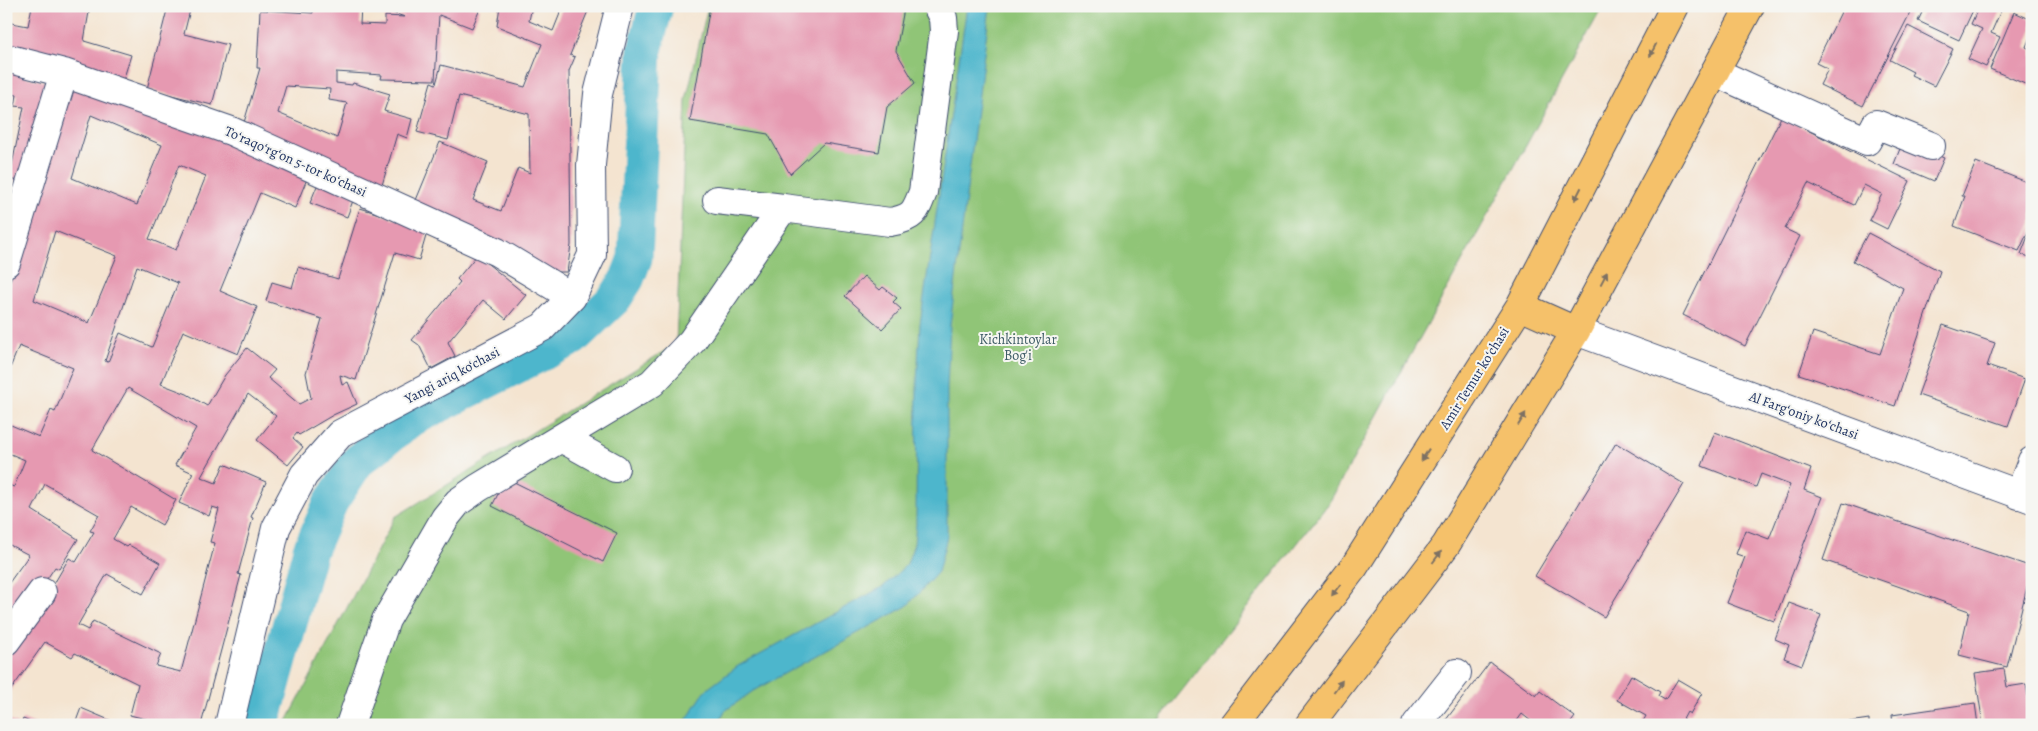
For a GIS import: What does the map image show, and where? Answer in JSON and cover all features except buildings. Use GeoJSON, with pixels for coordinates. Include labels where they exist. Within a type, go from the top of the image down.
{"type":"FeatureCollection","features":[{"type":"Feature","properties":{"kind":"main road","name":"Amir Temur koʻchasi"},"geometry":{"type":"LineString","coordinates":[[1233,725],[1354,567],[1520,306],[1675,6]]}},
{"type":"Feature","properties":{"kind":"main road"},"geometry":{"type":"LineString","coordinates":[[1309,725],[1446,545],[1576,331],[1750,6]]}},
{"type":"Feature","properties":{"kind":"main road"},"geometry":{"type":"LineString","coordinates":[[1520,306],[1576,331]]}},
{"type":"Feature","properties":{"kind":"street","name":"Yangi ariq ko‘chasi"},"geometry":{"type":"LineString","coordinates":[[229,725],[276,528],[304,475],[340,434],[543,327],[572,297],[592,255],[591,165],[598,94],[620,6]]}},
{"type":"Feature","properties":{"kind":"street"},"geometry":{"type":"LineString","coordinates":[[717,200],[890,222],[906,220],[916,209],[923,192],[944,31],[943,18],[937,6]]}},
{"type":"Feature","properties":{"kind":"street","name":"Toʻraqoʻrgʻon 5-tor koʻchasi"},"geometry":{"type":"LineString","coordinates":[[6,58],[64,73],[230,132],[497,252],[572,297]]}},
{"type":"Feature","properties":{"kind":"street"},"geometry":{"type":"LineString","coordinates":[[1715,72],[1867,142],[1876,124],[1930,146]]}},
{"type":"Feature","properties":{"kind":"street"},"geometry":{"type":"LineString","coordinates":[[6,263],[64,73]]}},
{"type":"Feature","properties":{"kind":"street"},"geometry":{"type":"LineString","coordinates":[[350,725],[386,620],[444,518],[458,502],[471,493],[652,384],[692,342],[783,208]]}},
{"type":"Feature","properties":{"kind":"street","name":"Al Fargʻoniy koʻchasi"},"geometry":{"type":"LineString","coordinates":[[1576,331],[2025,497]]}},
{"type":"Feature","properties":{"kind":"street"},"geometry":{"type":"LineString","coordinates":[[561,438],[615,468]]}},
{"type":"Feature","properties":{"kind":"street"},"geometry":{"type":"LineString","coordinates":[[2025,497],[2032,461]]}},
{"type":"Feature","properties":{"kind":"street"},"geometry":{"type":"LineString","coordinates":[[6,641],[42,592]]}},
{"type":"Feature","properties":{"kind":"street"},"geometry":{"type":"LineString","coordinates":[[1416,725],[1457,673]]}},
{"type":"Feature","properties":{"kind":"green space","name":"Kichkintoylar Bog'i"},"geometry":{"type":"Polygon","coordinates":[[[708,6],[1603,6],[1329,503],[1155,725],[285,725],[395,517],[676,344],[686,100],[708,6]]]}},
{"type":"Feature","properties":{"kind":"water"},"geometry":{"type":"Polygon","coordinates":[[[967,6],[990,6],[950,325],[947,387],[947,537],[938,572],[907,606],[753,691],[725,711],[717,725],[683,725],[706,690],[738,666],[884,586],[907,564],[914,544],[916,525],[917,383],[920,324],[967,6]]]}},
{"type":"Feature","properties":{"kind":"waterway"},"geometry":{"type":"LineString","coordinates":[[260,725],[266,710],[310,550],[331,502],[357,462],[410,420],[573,338],[615,298],[627,279],[635,258],[645,50],[656,6]]}}]}
